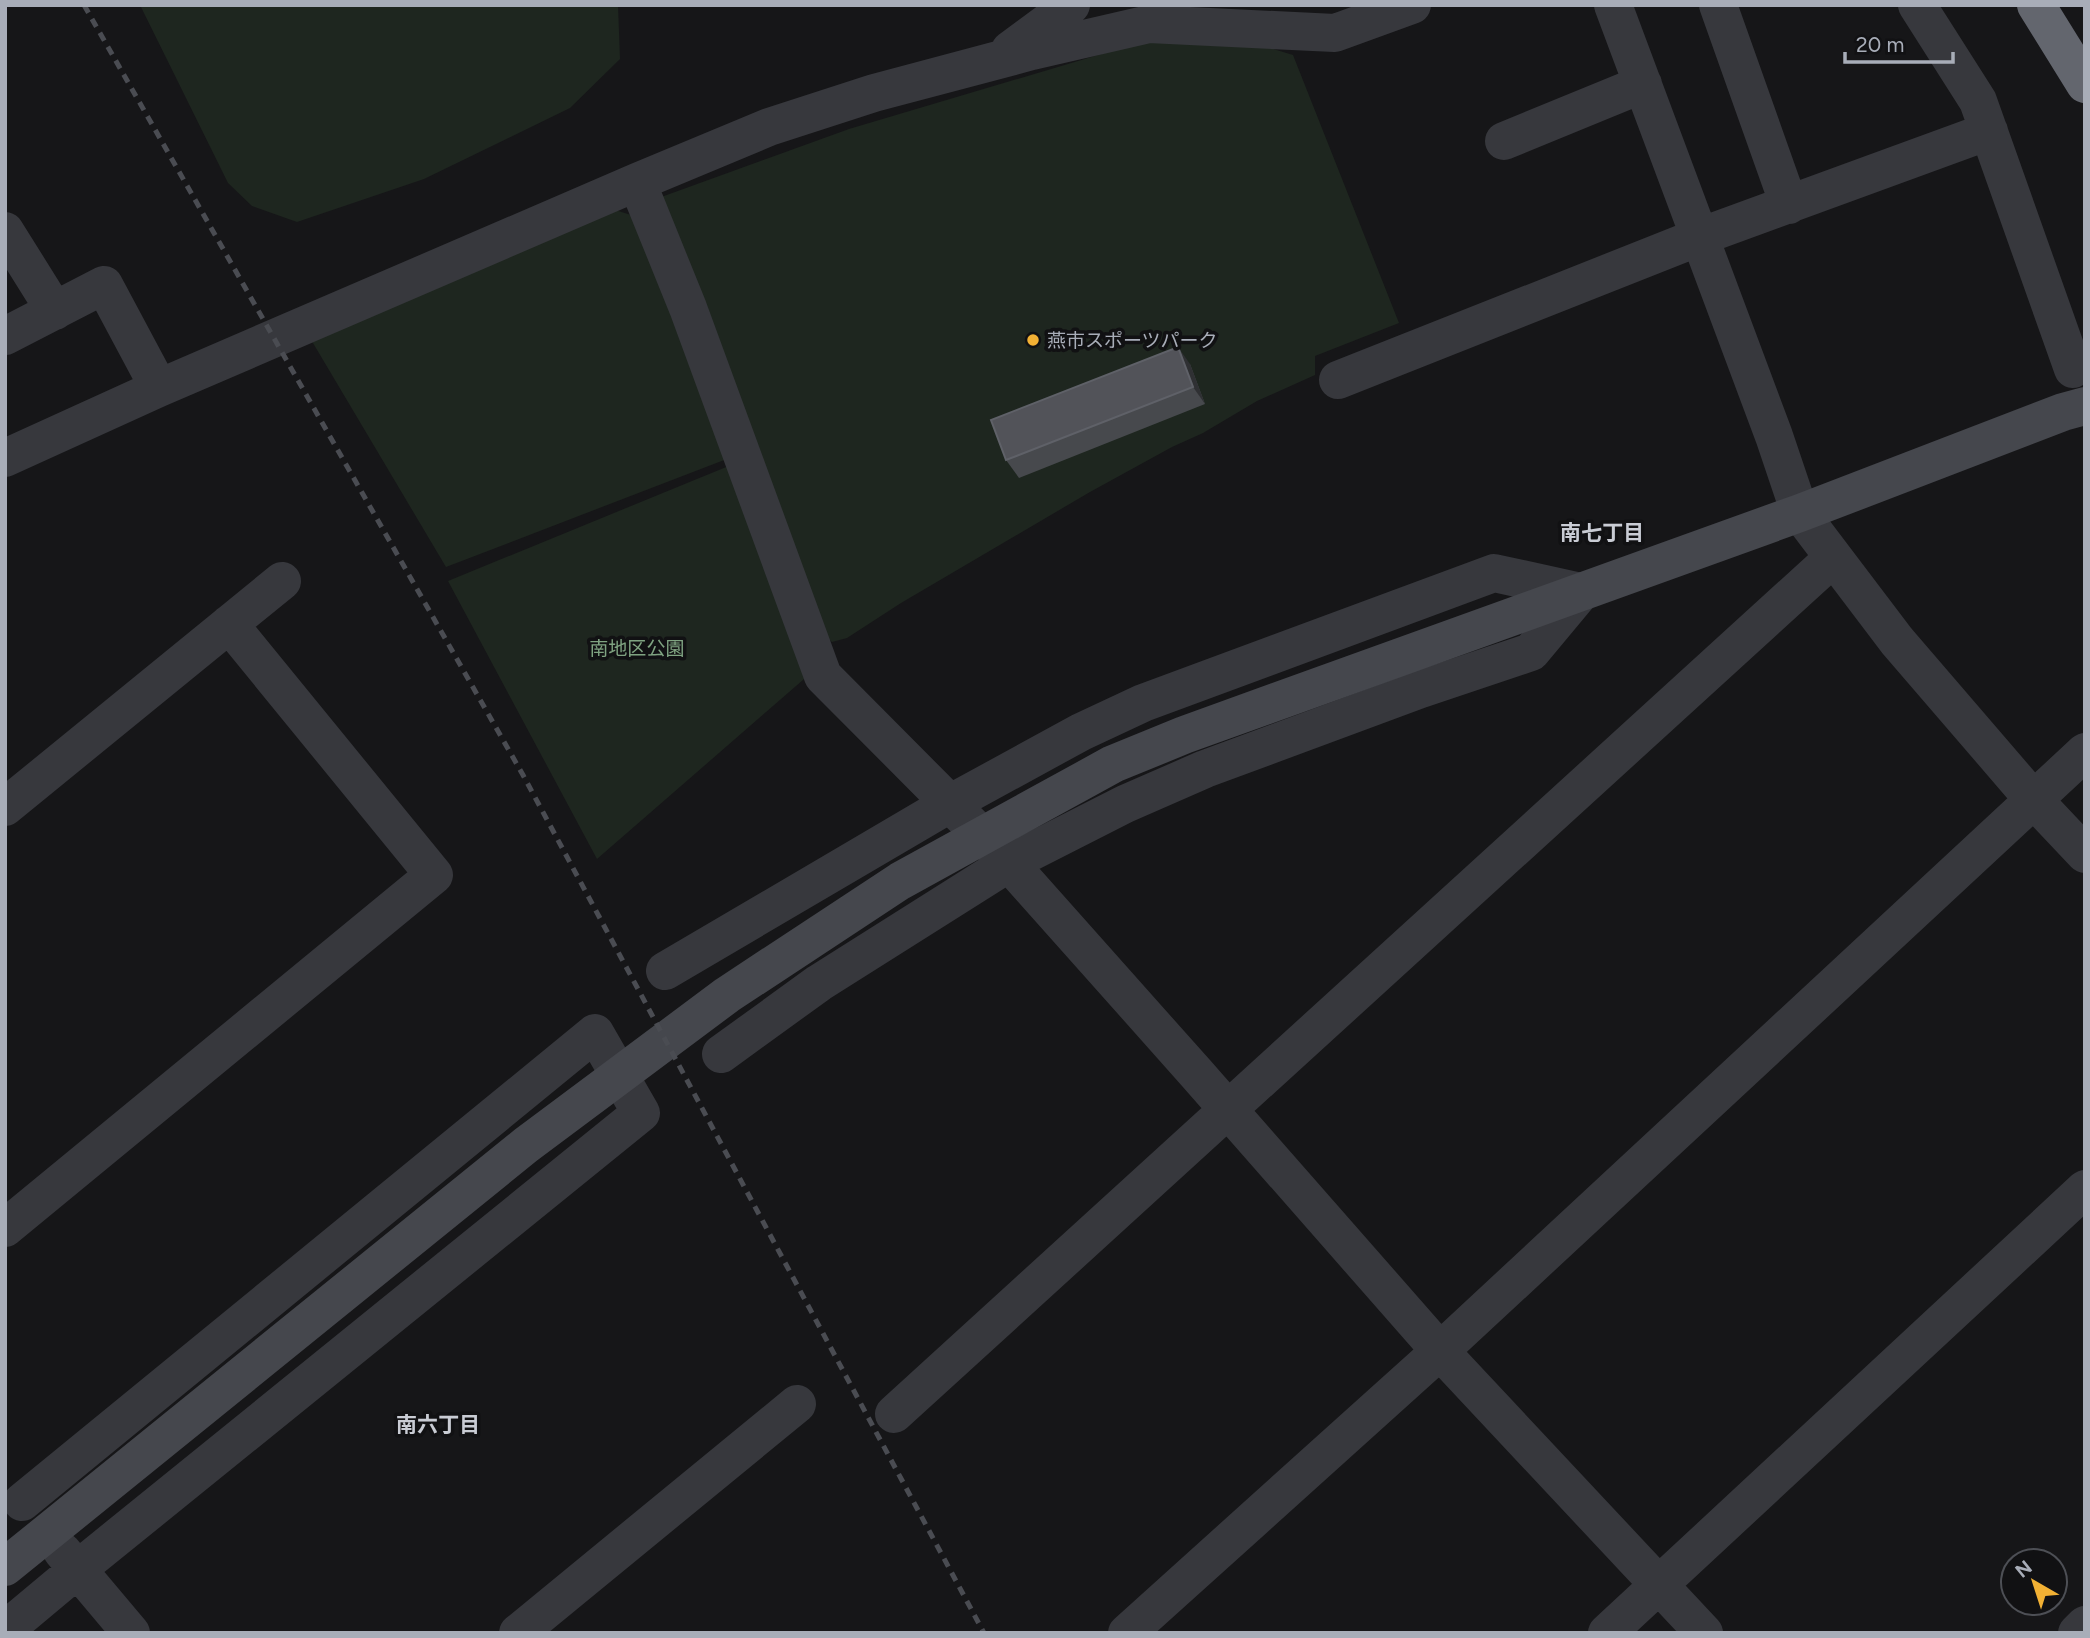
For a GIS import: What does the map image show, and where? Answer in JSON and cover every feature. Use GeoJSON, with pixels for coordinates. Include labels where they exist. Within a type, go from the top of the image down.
{"type":"FeatureCollection","features":[{"type":"Feature","properties":{"kind":"highway"},"geometry":{"type":"LineString","coordinates":[[2036,5],[2085,84]]}},
{"type":"Feature","properties":{"kind":"street"},"geometry":{"type":"LineString","coordinates":[[994,61],[1071,5]]}},
{"type":"Feature","properties":{"kind":"street"},"geometry":{"type":"LineString","coordinates":[[5,457],[637,182],[769,127],[874,93],[1149,24],[1335,33],[1412,5]]}},
{"type":"Feature","properties":{"kind":"street"},"geometry":{"type":"LineString","coordinates":[[1613,5],[1774,436],[1800,513],[1897,641],[2033,799],[2085,854]]}},
{"type":"Feature","properties":{"kind":"street"},"geometry":{"type":"LineString","coordinates":[[1718,5],[1789,205]]}},
{"type":"Feature","properties":{"kind":"street"},"geometry":{"type":"LineString","coordinates":[[1917,5],[1978,101],[2073,369]]}},
{"type":"Feature","properties":{"kind":"street"},"geometry":{"type":"LineString","coordinates":[[1504,141],[1643,84]]}},
{"type":"Feature","properties":{"kind":"street"},"geometry":{"type":"LineString","coordinates":[[1338,380],[1699,237],[1989,131]]}},
{"type":"Feature","properties":{"kind":"street"},"geometry":{"type":"LineString","coordinates":[[637,182],[688,308],[823,676],[1009,863],[1440,1351],[1704,1633]]}},
{"type":"Feature","properties":{"kind":"street"},"geometry":{"type":"LineString","coordinates":[[5,231],[55,311]]}},
{"type":"Feature","properties":{"kind":"street"},"geometry":{"type":"LineString","coordinates":[[5,336],[104,285],[159,388]]}},
{"type":"Feature","properties":{"kind":"street"},"geometry":{"type":"LineString","coordinates":[[5,1567],[526,1145],[727,995],[900,881],[1113,764],[1184,735],[1800,513],[2085,406]]}},
{"type":"Feature","properties":{"kind":"street"},"geometry":{"type":"LineString","coordinates":[[894,1414],[1833,558]]}},
{"type":"Feature","properties":{"kind":"street"},"geometry":{"type":"LineString","coordinates":[[665,971],[951,803],[1081,732],[1143,703],[1494,573],[1581,592]]}},
{"type":"Feature","properties":{"kind":"street"},"geometry":{"type":"LineString","coordinates":[[5,807],[282,582]]}},
{"type":"Feature","properties":{"kind":"street"},"geometry":{"type":"LineString","coordinates":[[720,1054],[819,983],[1009,863],[1125,804],[1205,769],[1421,689],[1531,652],[1581,592]]}},
{"type":"Feature","properties":{"kind":"street"},"geometry":{"type":"LineString","coordinates":[[5,1228],[434,875],[229,624]]}},
{"type":"Feature","properties":{"kind":"street"},"geometry":{"type":"LineString","coordinates":[[1127,1633],[1440,1351],[2085,752]]}},
{"type":"Feature","properties":{"kind":"street"},"geometry":{"type":"LineString","coordinates":[[5,1630],[78,1569],[641,1113],[595,1034],[14,1492],[48,1534],[78,1569],[131,1633]]}},
{"type":"Feature","properties":{"kind":"street"},"geometry":{"type":"LineString","coordinates":[[1607,1633],[2085,1189]]}},
{"type":"Feature","properties":{"kind":"street"},"geometry":{"type":"LineString","coordinates":[[517,1633],[797,1404]]}},
{"type":"Feature","properties":{"kind":"street"},"geometry":{"type":"LineString","coordinates":[[2077,1633],[2085,1625]]}},
{"type":"Feature","properties":{"kind":"green space"},"geometry":{"type":"Polygon","coordinates":[[[140,5],[618,5],[620,59],[570,108],[424,179],[297,222],[252,206],[228,183],[140,5]]]}},
{"type":"Feature","properties":{"kind":"green space","name":"燕市スポーツパーク"},"geometry":{"type":"Polygon","coordinates":[[[1174,37],[1254,43],[1293,55],[1399,323],[1315,356],[1315,375],[1257,401],[1203,433],[1090,492],[901,603],[847,638],[832,642],[814,624],[653,200],[849,129],[1125,47],[1174,37]]]}},
{"type":"Feature","properties":{"kind":"green space"},"geometry":{"type":"Polygon","coordinates":[[[612,209],[631,215],[732,457],[446,567],[310,338],[612,209]]]}},
{"type":"Feature","properties":{"kind":"green space","name":"南地区公園"},"geometry":{"type":"Polygon","coordinates":[[[736,463],[811,673],[597,859],[448,581],[736,463]]]}},
{"type":"Feature","properties":{"kind":"building"},"geometry":{"type":"Polygon","coordinates":[[[1178,347],[1193,387],[1006,460],[991,420],[1178,347]]]}},
{"type":"Feature","properties":{"kind":"railway"},"geometry":{"type":"LineString","coordinates":[[84,5],[523,775],[984,1633]]}},
{"type":"Feature","properties":{"kind":"place","name":"燕市スポーツパーク"},"geometry":{"type":"Point","coordinates":[1033,340]}},
{"type":"Feature","properties":{"kind":"district","name":"南七丁目"},"geometry":{"type":"Point","coordinates":[1602,532]}},
{"type":"Feature","properties":{"kind":"district","name":"南六丁目"},"geometry":{"type":"Point","coordinates":[438,1424]}}]}
